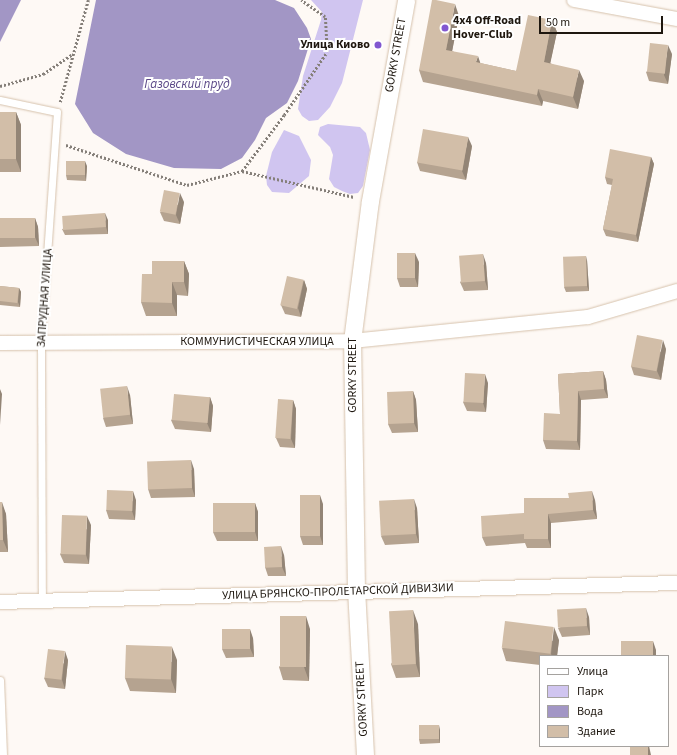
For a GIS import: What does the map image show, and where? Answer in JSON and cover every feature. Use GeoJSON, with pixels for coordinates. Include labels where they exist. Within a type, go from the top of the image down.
{"type":"FeatureCollection","features":[{"type":"Feature","properties":{"kind":"street","name":"GORKY STREET"},"geometry":{"type":"LineString","coordinates":[[365,755],[356,591],[352,341],[370,201],[406,0]]}},
{"type":"Feature","properties":{"kind":"street"},"geometry":{"type":"LineString","coordinates":[[574,0],[677,19]]}},
{"type":"Feature","properties":{"kind":"street","name":"КОММУНИСТИЧЕСКАЯ УЛИЦА"},"geometry":{"type":"LineString","coordinates":[[0,343],[352,341],[588,317],[677,291]]}},
{"type":"Feature","properties":{"kind":"street","name":"УЛИЦА БРЯНСКО-ПРОЛЕТАРСКОЙ ДИВИЗИИ"},"geometry":{"type":"LineString","coordinates":[[0,602],[677,583]]}},
{"type":"Feature","properties":{"kind":"lane"},"geometry":{"type":"LineString","coordinates":[[0,100],[57,112]]}},
{"type":"Feature","properties":{"kind":"lane","name":"ЗАПРУДНАЯ УЛИЦА"},"geometry":{"type":"LineString","coordinates":[[42,601],[41,343],[57,112]]}},
{"type":"Feature","properties":{"kind":"lane"},"geometry":{"type":"LineString","coordinates":[[0,680],[3,755]]}},
{"type":"Feature","properties":{"kind":"path"},"geometry":{"type":"LineString","coordinates":[[57,112],[88,0]]}},
{"type":"Feature","properties":{"kind":"path"},"geometry":{"type":"LineString","coordinates":[[242,171],[284,115],[327,52],[325,17],[300,0]]}},
{"type":"Feature","properties":{"kind":"path"},"geometry":{"type":"LineString","coordinates":[[0,86],[43,74],[73,54]]}},
{"type":"Feature","properties":{"kind":"path"},"geometry":{"type":"LineString","coordinates":[[56,141],[187,185],[242,171],[370,201]]}},
{"type":"Feature","properties":{"kind":"green space"},"geometry":{"type":"Polygon","coordinates":[[[311,0],[363,0],[342,83],[330,107],[318,120],[309,121],[302,116],[298,109],[303,76],[321,20],[322,12],[311,0]]]}},
{"type":"Feature","properties":{"kind":"green space"},"geometry":{"type":"Polygon","coordinates":[[[328,124],[360,127],[366,133],[370,150],[363,186],[358,193],[350,194],[342,191],[334,187],[329,179],[333,155],[330,147],[318,135],[320,127],[328,124]]]}},
{"type":"Feature","properties":{"kind":"green space"},"geometry":{"type":"Polygon","coordinates":[[[284,130],[299,136],[311,160],[309,176],[289,193],[272,192],[267,185],[266,176],[272,152],[284,130]]]}},
{"type":"Feature","properties":{"kind":"water"},"geometry":{"type":"Polygon","coordinates":[[[0,0],[21,0],[0,42],[0,0]]]}},
{"type":"Feature","properties":{"kind":"water","name":"Газовский пруд"},"geometry":{"type":"Polygon","coordinates":[[[96,0],[275,0],[294,8],[307,28],[311,39],[298,81],[287,103],[266,118],[255,140],[242,158],[221,169],[174,168],[126,154],[93,133],[75,104],[96,0]]]}},
{"type":"Feature","properties":{"kind":"building"},"geometry":{"type":"Polygon","coordinates":[[[432,0],[455,4],[446,50],[478,56],[476,62],[516,71],[528,15],[552,20],[544,62],[579,70],[573,97],[538,89],[537,95],[419,70],[432,0]]]}},
{"type":"Feature","properties":{"kind":"building"},"geometry":{"type":"Polygon","coordinates":[[[650,43],[668,45],[665,74],[647,72],[650,43]]]}},
{"type":"Feature","properties":{"kind":"building"},"geometry":{"type":"Polygon","coordinates":[[[0,112],[16,112],[16,159],[0,159],[0,112]]]}},
{"type":"Feature","properties":{"kind":"building"},"geometry":{"type":"Polygon","coordinates":[[[423,129],[468,137],[462,170],[417,162],[423,129]]]}},
{"type":"Feature","properties":{"kind":"building"},"geometry":{"type":"Polygon","coordinates":[[[610,149],[651,157],[636,235],[603,229],[613,179],[605,177],[610,149]]]}},
{"type":"Feature","properties":{"kind":"building"},"geometry":{"type":"Polygon","coordinates":[[[66,161],[85,161],[85,175],[66,175],[66,161]]]}},
{"type":"Feature","properties":{"kind":"building"},"geometry":{"type":"Polygon","coordinates":[[[164,190],[180,193],[176,215],[160,212],[164,190]]]}},
{"type":"Feature","properties":{"kind":"building"},"geometry":{"type":"Polygon","coordinates":[[[105,213],[106,227],[63,230],[62,216],[105,213]]]}},
{"type":"Feature","properties":{"kind":"building"},"geometry":{"type":"Polygon","coordinates":[[[0,218],[35,218],[35,238],[0,238],[0,218]]]}},
{"type":"Feature","properties":{"kind":"building"},"geometry":{"type":"Polygon","coordinates":[[[397,253],[415,253],[415,278],[397,278],[397,253]]]}},
{"type":"Feature","properties":{"kind":"building"},"geometry":{"type":"Polygon","coordinates":[[[483,254],[485,281],[461,283],[459,256],[483,254]]]}},
{"type":"Feature","properties":{"kind":"building"},"geometry":{"type":"Polygon","coordinates":[[[586,256],[587,286],[564,287],[563,257],[586,256]]]}},
{"type":"Feature","properties":{"kind":"building"},"geometry":{"type":"Polygon","coordinates":[[[152,261],[184,261],[184,282],[172,282],[172,303],[141,302],[142,274],[152,274],[152,261]]]}},
{"type":"Feature","properties":{"kind":"building"},"geometry":{"type":"Polygon","coordinates":[[[287,276],[304,280],[297,309],[280,305],[287,276]]]}},
{"type":"Feature","properties":{"kind":"building"},"geometry":{"type":"Polygon","coordinates":[[[0,286],[19,288],[17,303],[0,301],[0,286]]]}},
{"type":"Feature","properties":{"kind":"building"},"geometry":{"type":"Polygon","coordinates":[[[637,335],[663,340],[656,371],[631,366],[637,335]]]}},
{"type":"Feature","properties":{"kind":"building"},"geometry":{"type":"Polygon","coordinates":[[[603,371],[604,389],[578,391],[577,441],[543,440],[544,413],[560,414],[558,374],[603,371]]]}},
{"type":"Feature","properties":{"kind":"building"},"geometry":{"type":"Polygon","coordinates":[[[465,373],[485,374],[483,403],[463,402],[465,373]]]}},
{"type":"Feature","properties":{"kind":"building"},"geometry":{"type":"Polygon","coordinates":[[[127,386],[130,415],[103,418],[100,389],[127,386]]]}},
{"type":"Feature","properties":{"kind":"building"},"geometry":{"type":"Polygon","coordinates":[[[413,391],[414,423],[388,424],[387,392],[413,391]]]}},
{"type":"Feature","properties":{"kind":"building"},"geometry":{"type":"Polygon","coordinates":[[[174,394],[210,397],[208,423],[172,420],[174,394]]]}},
{"type":"Feature","properties":{"kind":"building"},"geometry":{"type":"Polygon","coordinates":[[[278,399],[293,400],[290,439],[275,438],[278,399]]]}},
{"type":"Feature","properties":{"kind":"building"},"geometry":{"type":"Polygon","coordinates":[[[191,460],[192,488],[148,490],[147,462],[191,460]]]}},
{"type":"Feature","properties":{"kind":"building"},"geometry":{"type":"Polygon","coordinates":[[[107,490],[133,491],[132,511],[106,510],[107,490]]]}},
{"type":"Feature","properties":{"kind":"building"},"geometry":{"type":"Polygon","coordinates":[[[592,491],[593,510],[548,514],[548,539],[524,539],[524,534],[482,537],[481,516],[524,513],[524,498],[569,498],[568,493],[592,491]]]}},
{"type":"Feature","properties":{"kind":"building"},"geometry":{"type":"Polygon","coordinates":[[[300,495],[320,495],[320,536],[300,536],[300,495]]]}},
{"type":"Feature","properties":{"kind":"building"},"geometry":{"type":"Polygon","coordinates":[[[414,499],[416,534],[381,536],[379,501],[414,499]]]}},
{"type":"Feature","properties":{"kind":"building"},"geometry":{"type":"Polygon","coordinates":[[[0,502],[2,502],[3,540],[0,540],[0,502]]]}},
{"type":"Feature","properties":{"kind":"building"},"geometry":{"type":"Polygon","coordinates":[[[213,503],[255,503],[255,532],[213,532],[213,503]]]}},
{"type":"Feature","properties":{"kind":"building"},"geometry":{"type":"Polygon","coordinates":[[[62,515],[87,516],[86,555],[61,554],[62,515]]]}},
{"type":"Feature","properties":{"kind":"building"},"geometry":{"type":"Polygon","coordinates":[[[281,546],[282,567],[265,568],[264,547],[281,546]]]}},
{"type":"Feature","properties":{"kind":"building"},"geometry":{"type":"Polygon","coordinates":[[[586,608],[587,626],[558,627],[557,610],[586,608]]]}},
{"type":"Feature","properties":{"kind":"building"},"geometry":{"type":"Polygon","coordinates":[[[413,610],[416,664],[392,665],[389,611],[413,610]]]}},
{"type":"Feature","properties":{"kind":"building"},"geometry":{"type":"Polygon","coordinates":[[[280,616],[306,616],[306,667],[280,667],[280,616]]]}},
{"type":"Feature","properties":{"kind":"building"},"geometry":{"type":"Polygon","coordinates":[[[505,621],[554,627],[550,654],[502,648],[505,621]]]}},
{"type":"Feature","properties":{"kind":"building"},"geometry":{"type":"Polygon","coordinates":[[[222,629],[250,629],[250,649],[222,649],[222,629]]]}},
{"type":"Feature","properties":{"kind":"building"},"geometry":{"type":"Polygon","coordinates":[[[621,641],[653,641],[653,655],[621,655],[621,641]]]}},
{"type":"Feature","properties":{"kind":"building"},"geometry":{"type":"Polygon","coordinates":[[[126,645],[172,647],[171,680],[125,678],[126,645]]]}},
{"type":"Feature","properties":{"kind":"building"},"geometry":{"type":"Polygon","coordinates":[[[48,649],[65,651],[61,680],[44,678],[48,649]]]}},
{"type":"Feature","properties":{"kind":"building"},"geometry":{"type":"Polygon","coordinates":[[[419,725],[439,725],[439,739],[419,739],[419,725]]]}},
{"type":"Feature","properties":{"kind":"building"},"geometry":{"type":"Polygon","coordinates":[[[630,747],[648,747],[648,755],[630,755],[630,747]]]}},
{"type":"Feature","properties":{"kind":"place","name":"4x4 Off-Road Hover-Club"},"geometry":{"type":"Point","coordinates":[445,28]}},
{"type":"Feature","properties":{"kind":"place","name":"Улица Киово"},"geometry":{"type":"Point","coordinates":[378,45]}}]}
